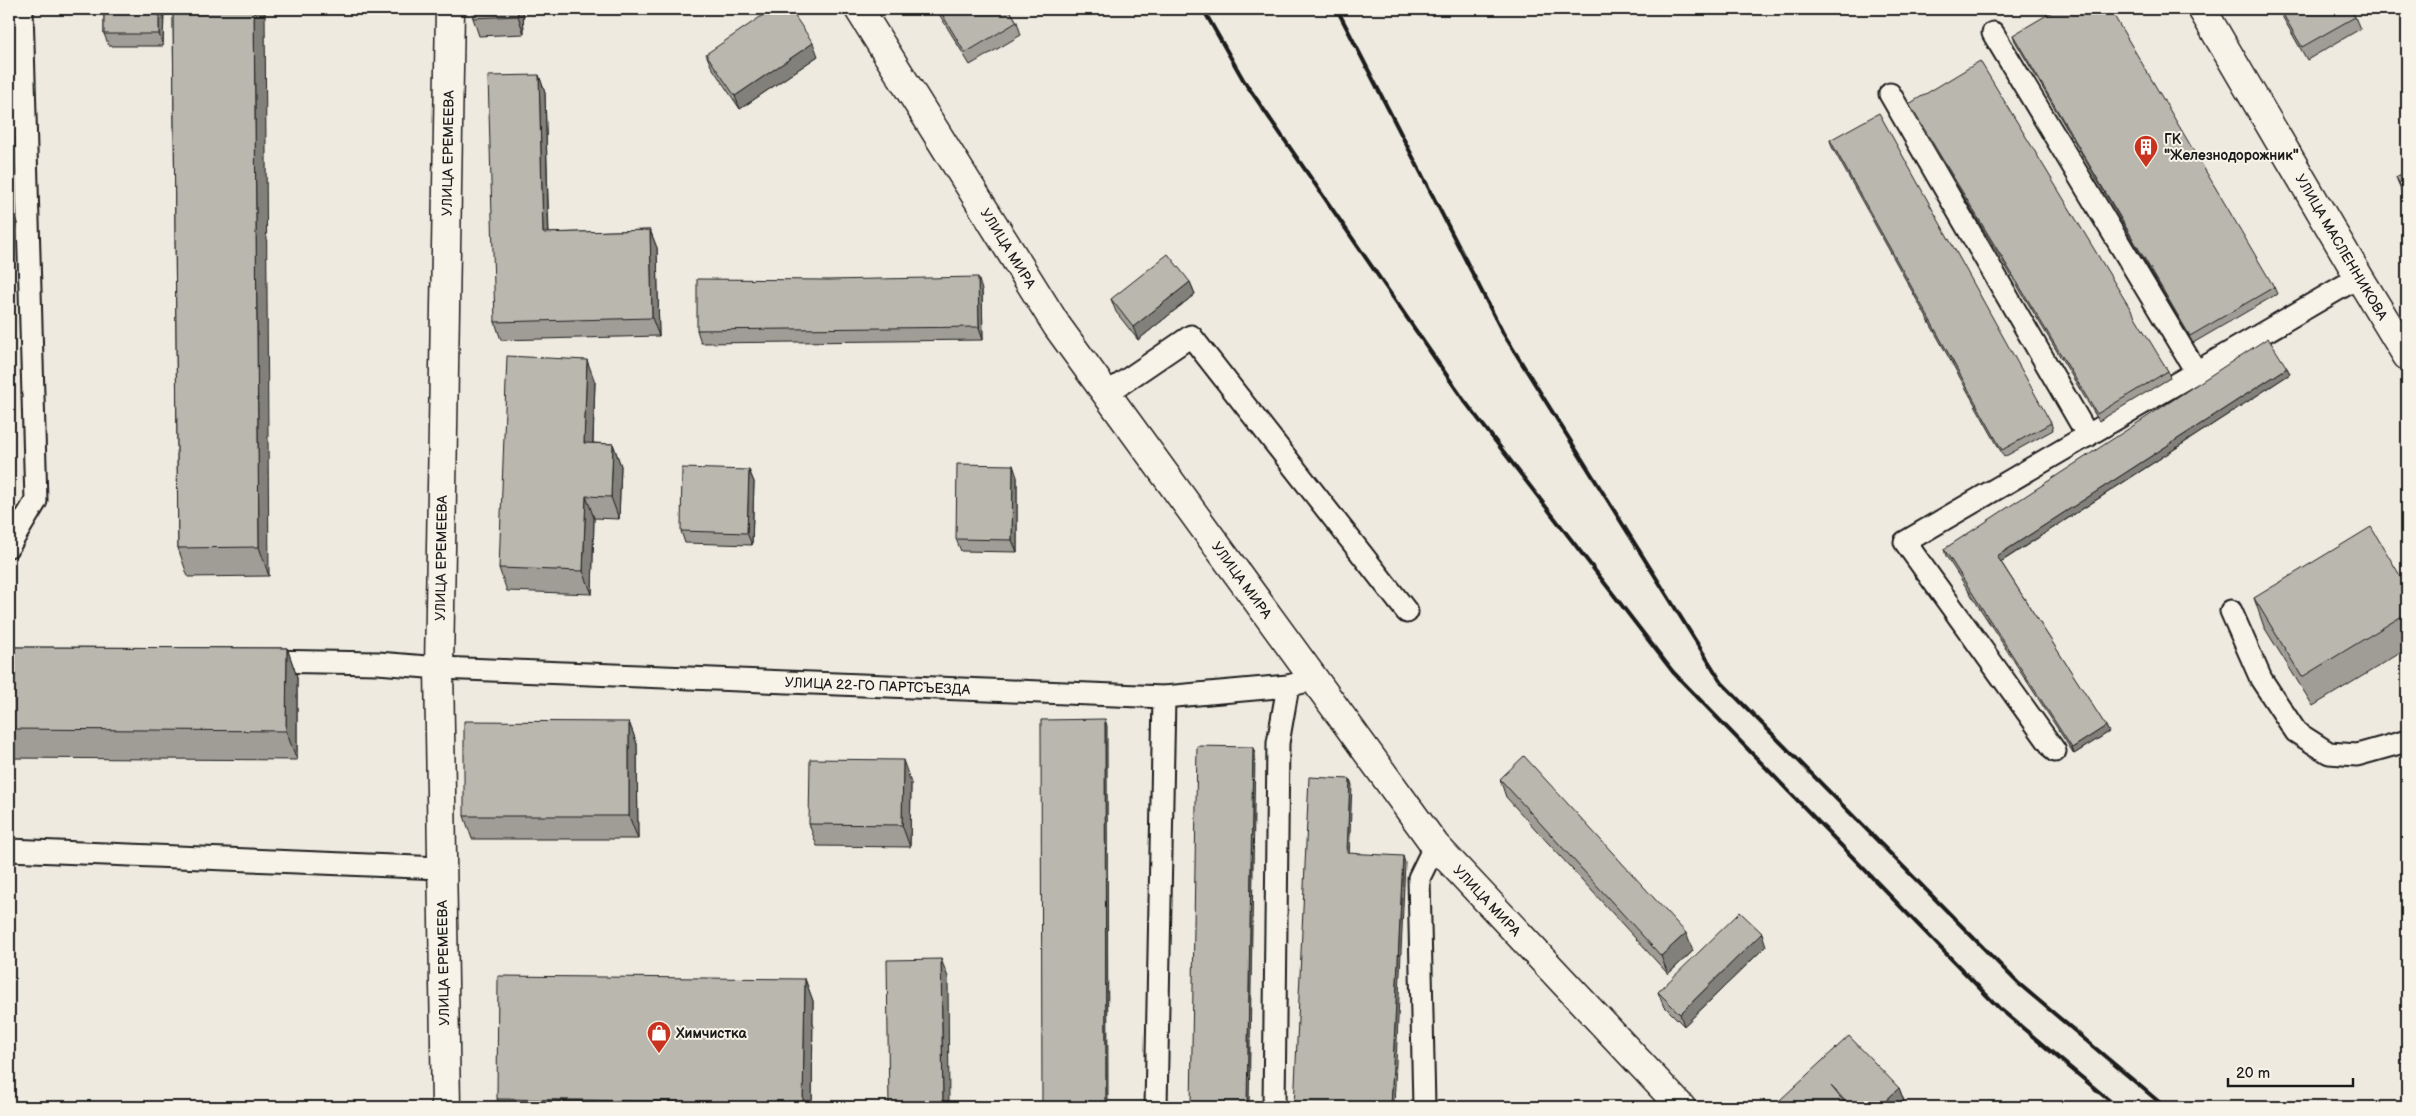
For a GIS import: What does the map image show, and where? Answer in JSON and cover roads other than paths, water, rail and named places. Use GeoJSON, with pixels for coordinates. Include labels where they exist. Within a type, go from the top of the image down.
{"type":"FeatureCollection","features":[{"type":"Feature","properties":{"kind":"street","name":"УЛИЦА ЕРЕМЕЕВА"},"geometry":{"type":"LineString","coordinates":[[446,1107],[439,668],[450,9]]}},
{"type":"Feature","properties":{"kind":"street","name":"УЛИЦА МИРА"},"geometry":{"type":"LineString","coordinates":[[860,9],[1057,326],[1435,845],[1681,1107]]}},
{"type":"Feature","properties":{"kind":"street","name":"УЛИЦА МАСЛЕННИКОВА"},"geometry":{"type":"LineString","coordinates":[[2202,9],[2407,356]]}},
{"type":"Feature","properties":{"kind":"lane"},"geometry":{"type":"LineString","coordinates":[[9,546],[36,501],[22,9]]}},
{"type":"Feature","properties":{"kind":"lane"},"geometry":{"type":"LineString","coordinates":[[1993,33],[2197,373]]}},
{"type":"Feature","properties":{"kind":"lane"},"geometry":{"type":"LineString","coordinates":[[1890,94],[2088,436]]}},
{"type":"Feature","properties":{"kind":"lane"},"geometry":{"type":"LineString","coordinates":[[2055,751],[1905,542],[2359,277]]}},
{"type":"Feature","properties":{"kind":"lane"},"geometry":{"type":"LineString","coordinates":[[1106,394],[1191,336],[1407,612]]}},
{"type":"Feature","properties":{"kind":"lane"},"geometry":{"type":"LineString","coordinates":[[2231,611],[2260,679],[2296,732],[2329,753],[2358,755],[2407,740]]}},
{"type":"Feature","properties":{"kind":"lane","name":"УЛИЦА 22-ГО ПАРТСЪЕЗДА"},"geometry":{"type":"LineString","coordinates":[[248,660],[378,663],[439,668],[1164,697],[1288,686],[1315,679]]}},
{"type":"Feature","properties":{"kind":"lane"},"geometry":{"type":"LineString","coordinates":[[1274,1107],[1278,743],[1288,686]]}},
{"type":"Feature","properties":{"kind":"lane"},"geometry":{"type":"LineString","coordinates":[[1156,1107],[1164,697]]}},
{"type":"Feature","properties":{"kind":"lane"},"geometry":{"type":"LineString","coordinates":[[1424,1107],[1419,878],[1435,845]]}},
{"type":"Feature","properties":{"kind":"lane"},"geometry":{"type":"LineString","coordinates":[[9,850],[441,868]]}},
{"type":"Feature","properties":{"kind":"railway"},"geometry":{"type":"LineString","coordinates":[[1203,9],[1244,81],[1463,399],[1673,672],[1999,1008],[2117,1107]]}},
{"type":"Feature","properties":{"kind":"railway"},"geometry":{"type":"LineString","coordinates":[[1337,9],[1503,333],[1722,683],[2018,983],[2165,1107]]}},
{"type":"Feature","properties":{"kind":"place","name":"ГК \"Железнодорожник\""},"geometry":{"type":"Point","coordinates":[2146,168]}},
{"type":"Feature","properties":{"kind":"place","name":"Химчистка"},"geometry":{"type":"Point","coordinates":[659,1054]}}]}
